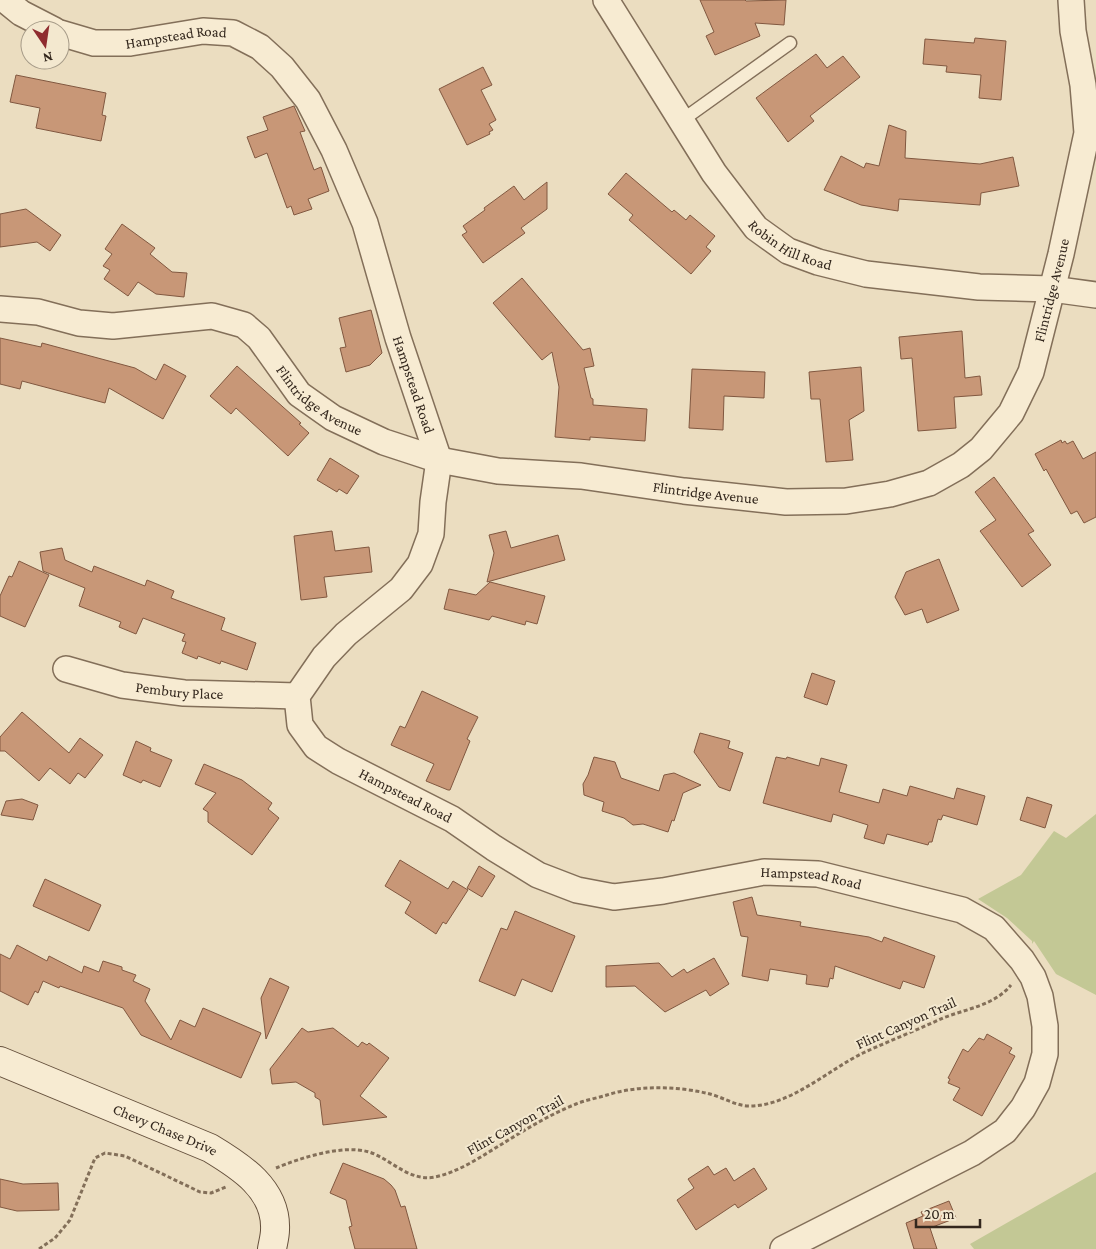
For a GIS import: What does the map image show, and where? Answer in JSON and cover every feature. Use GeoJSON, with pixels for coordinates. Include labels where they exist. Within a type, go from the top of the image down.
{"type":"FeatureCollection","features":[{"type":"Feature","properties":{"kind":"main road","name":"Chevy Chase Drive"},"geometry":{"type":"LineString","coordinates":[[0,1061],[210,1148],[233,1162],[252,1177],[265,1192],[275,1219],[276,1230],[272,1249]]}},
{"type":"Feature","properties":{"kind":"street"},"geometry":{"type":"LineString","coordinates":[[5,0],[21,13],[35,20]]}},
{"type":"Feature","properties":{"kind":"street","name":"Robin Hill Road"},"geometry":{"type":"LineString","coordinates":[[606,0],[714,173],[756,228],[788,251],[818,262],[866,274],[979,287],[1052,289],[1096,295]]}},
{"type":"Feature","properties":{"kind":"street","name":"Flintridge Avenue"},"geometry":{"type":"LineString","coordinates":[[0,309],[38,312],[79,323],[113,326],[212,316],[244,325],[258,338],[299,394],[333,418],[384,442],[439,460],[498,471],[581,476],[684,491],[786,502],[846,501],[890,494],[929,483],[960,465],[981,449],[1011,413],[1031,372],[1088,134],[1083,85],[1073,31],[1072,0]]}},
{"type":"Feature","properties":{"kind":"street","name":"Hampstead Road"},"geometry":{"type":"LineString","coordinates":[[70,36],[94,43],[130,43],[203,31],[233,33],[260,47],[282,67],[308,100],[334,150],[365,223],[398,338],[439,460],[431,534],[420,564],[401,589],[376,612],[346,634],[324,657],[297,696],[300,725],[316,746],[338,761],[452,819],[538,875],[576,890],[614,896],[663,891],[764,872],[818,874],[962,910],[994,928],[1022,960],[1033,976],[1040,996],[1045,1026],[1045,1054],[1037,1083],[1023,1108],[1005,1131],[972,1153],[783,1249]]}},
{"type":"Feature","properties":{"kind":"street","name":"Pembury Place"},"geometry":{"type":"LineString","coordinates":[[66,668],[122,685],[184,693],[297,696]]}},
{"type":"Feature","properties":{"kind":"lane"},"geometry":{"type":"LineString","coordinates":[[681,121],[790,43]]}},
{"type":"Feature","properties":{"kind":"path","name":"Flint Canyon Trail"},"geometry":{"type":"LineString","coordinates":[[272,1169],[312,1156],[356,1150],[369,1152],[416,1177],[434,1178],[485,1156],[501,1144],[578,1103],[626,1091],[649,1088],[684,1088],[712,1094],[747,1106],[768,1104],[789,1096],[862,1054],[946,1017],[996,998],[1004,993],[1014,981]]}},
{"type":"Feature","properties":{"kind":"path"},"geometry":{"type":"LineString","coordinates":[[39,1249],[55,1238],[70,1220],[95,1158],[105,1153],[125,1156],[200,1192],[210,1193],[227,1187]]}},
{"type":"Feature","properties":{"kind":"green space"},"geometry":{"type":"Polygon","coordinates":[[[1096,814],[1096,995],[1056,974],[1034,941],[1032,944],[1032,941],[1007,918],[978,899],[1021,875],[1054,831],[1066,838],[1096,814]]]}},
{"type":"Feature","properties":{"kind":"green space"},"geometry":{"type":"Polygon","coordinates":[[[1096,1172],[1096,1249],[974,1249],[970,1244],[1096,1172]]]}},
{"type":"Feature","properties":{"kind":"building"},"geometry":{"type":"Polygon","coordinates":[[[700,0],[786,0],[784,25],[755,23],[760,36],[715,55],[706,36],[714,32],[700,0]]]}},
{"type":"Feature","properties":{"kind":"building"},"geometry":{"type":"Polygon","coordinates":[[[975,38],[1006,41],[1001,100],[979,98],[981,75],[946,72],[947,66],[923,64],[925,39],[974,43],[975,38]]]}},
{"type":"Feature","properties":{"kind":"building"},"geometry":{"type":"Polygon","coordinates":[[[816,54],[827,68],[843,56],[860,77],[810,116],[814,121],[788,142],[756,98],[816,54]]]}},
{"type":"Feature","properties":{"kind":"building"},"geometry":{"type":"Polygon","coordinates":[[[483,67],[492,85],[481,90],[496,120],[489,124],[493,130],[489,132],[490,134],[467,145],[439,89],[483,67]]]}},
{"type":"Feature","properties":{"kind":"building"},"geometry":{"type":"Polygon","coordinates":[[[16,75],[106,93],[102,115],[106,116],[101,141],[36,128],[40,108],[10,102],[16,75]]]}},
{"type":"Feature","properties":{"kind":"building"},"geometry":{"type":"Polygon","coordinates":[[[294,106],[305,131],[300,132],[314,170],[321,167],[329,191],[308,199],[312,209],[294,215],[291,206],[287,208],[267,153],[255,158],[247,137],[268,130],[263,117],[294,106]]]}},
{"type":"Feature","properties":{"kind":"building"},"geometry":{"type":"Polygon","coordinates":[[[889,125],[906,131],[905,158],[980,164],[1013,157],[1019,186],[981,193],[980,205],[899,199],[898,211],[861,205],[824,190],[841,156],[864,168],[866,163],[879,166],[889,125]]]}},
{"type":"Feature","properties":{"kind":"building"},"geometry":{"type":"Polygon","coordinates":[[[626,173],[672,212],[674,210],[686,220],[690,215],[715,236],[706,247],[711,251],[691,274],[629,220],[633,215],[608,194],[626,173]]]}},
{"type":"Feature","properties":{"kind":"building"},"geometry":{"type":"Polygon","coordinates":[[[547,182],[547,209],[521,228],[525,233],[483,263],[462,235],[467,232],[463,226],[514,186],[524,200],[547,182]]]}},
{"type":"Feature","properties":{"kind":"building"},"geometry":{"type":"Polygon","coordinates":[[[26,209],[61,235],[50,251],[37,242],[0,247],[0,214],[26,209]]]}},
{"type":"Feature","properties":{"kind":"building"},"geometry":{"type":"Polygon","coordinates":[[[122,224],[155,248],[150,254],[172,272],[187,273],[184,297],[156,294],[138,282],[128,296],[104,279],[110,270],[103,266],[112,254],[105,249],[122,224]]]}},
{"type":"Feature","properties":{"kind":"building"},"geometry":{"type":"Polygon","coordinates":[[[522,278],[583,350],[590,348],[594,366],[584,368],[593,405],[647,409],[645,441],[590,437],[590,440],[555,437],[559,387],[552,352],[542,360],[493,303],[522,278]]]}},
{"type":"Feature","properties":{"kind":"building"},"geometry":{"type":"Polygon","coordinates":[[[371,310],[382,353],[370,365],[346,372],[340,348],[346,347],[339,318],[371,310]]]}},
{"type":"Feature","properties":{"kind":"building"},"geometry":{"type":"Polygon","coordinates":[[[962,331],[965,378],[980,376],[982,395],[954,397],[956,428],[918,431],[912,358],[901,359],[899,337],[962,331]]]}},
{"type":"Feature","properties":{"kind":"building"},"geometry":{"type":"Polygon","coordinates":[[[0,338],[41,347],[42,343],[135,368],[156,380],[164,364],[186,376],[163,419],[109,388],[105,403],[22,381],[20,389],[0,384],[0,338]]]}},
{"type":"Feature","properties":{"kind":"building"},"geometry":{"type":"Polygon","coordinates":[[[237,366],[301,423],[299,424],[309,433],[288,456],[236,408],[231,414],[210,396],[237,366]]]}},
{"type":"Feature","properties":{"kind":"building"},"geometry":{"type":"Polygon","coordinates":[[[861,367],[864,411],[849,420],[853,460],[826,462],[820,399],[811,399],[809,372],[861,367]]]}},
{"type":"Feature","properties":{"kind":"building"},"geometry":{"type":"Polygon","coordinates":[[[692,369],[765,372],[764,398],[724,396],[723,430],[689,428],[692,369]]]}},
{"type":"Feature","properties":{"kind":"building"},"geometry":{"type":"Polygon","coordinates":[[[1061,440],[1062,443],[1065,441],[1067,444],[1073,441],[1083,459],[1096,452],[1096,517],[1084,523],[1077,511],[1071,514],[1046,469],[1044,471],[1035,454],[1061,440]]]}},
{"type":"Feature","properties":{"kind":"building"},"geometry":{"type":"Polygon","coordinates":[[[330,458],[359,476],[347,494],[339,489],[337,492],[317,480],[330,458]]]}},
{"type":"Feature","properties":{"kind":"building"},"geometry":{"type":"Polygon","coordinates":[[[994,477],[1034,531],[1028,534],[1051,565],[1022,587],[980,531],[996,520],[975,492],[994,477]]]}},
{"type":"Feature","properties":{"kind":"building"},"geometry":{"type":"Polygon","coordinates":[[[332,531],[335,551],[369,547],[372,572],[324,577],[327,597],[301,600],[294,536],[332,531]]]}},
{"type":"Feature","properties":{"kind":"building"},"geometry":{"type":"Polygon","coordinates":[[[506,531],[511,548],[558,535],[565,560],[487,582],[494,553],[489,535],[506,531]]]}},
{"type":"Feature","properties":{"kind":"building"},"geometry":{"type":"Polygon","coordinates":[[[62,548],[65,560],[92,572],[94,566],[145,586],[147,580],[174,591],[171,598],[225,618],[221,630],[256,643],[247,670],[221,661],[220,664],[198,656],[197,659],[182,653],[186,642],[182,641],[185,634],[143,618],[136,634],[119,627],[121,622],[79,606],[85,588],[43,571],[40,552],[62,548]]]}},
{"type":"Feature","properties":{"kind":"building"},"geometry":{"type":"Polygon","coordinates":[[[939,559],[959,610],[927,623],[922,609],[905,615],[895,597],[906,572],[939,559]]]}},
{"type":"Feature","properties":{"kind":"building"},"geometry":{"type":"Polygon","coordinates":[[[19,561],[49,575],[25,627],[0,616],[0,596],[9,576],[12,577],[19,561]]]}},
{"type":"Feature","properties":{"kind":"building"},"geometry":{"type":"Polygon","coordinates":[[[490,582],[545,596],[537,624],[526,621],[525,625],[492,616],[489,620],[444,609],[449,589],[476,595],[490,582]]]}},
{"type":"Feature","properties":{"kind":"building"},"geometry":{"type":"Polygon","coordinates":[[[812,673],[835,681],[827,705],[804,697],[812,673]]]}},
{"type":"Feature","properties":{"kind":"building"},"geometry":{"type":"Polygon","coordinates":[[[422,691],[478,717],[467,739],[470,741],[450,790],[426,781],[434,764],[391,745],[400,726],[405,728],[422,691]]]}},
{"type":"Feature","properties":{"kind":"building"},"geometry":{"type":"Polygon","coordinates":[[[22,712],[69,753],[80,738],[103,755],[85,778],[78,773],[70,784],[50,768],[39,781],[5,751],[0,751],[0,737],[22,712]]]}},
{"type":"Feature","properties":{"kind":"building"},"geometry":{"type":"Polygon","coordinates":[[[700,733],[730,741],[728,748],[743,753],[730,791],[719,787],[694,752],[700,733]]]}},
{"type":"Feature","properties":{"kind":"building"},"geometry":{"type":"Polygon","coordinates":[[[136,741],[151,748],[150,751],[172,760],[160,787],[143,780],[141,783],[123,775],[136,741]]]}},
{"type":"Feature","properties":{"kind":"building"},"geometry":{"type":"Polygon","coordinates":[[[594,757],[615,762],[621,778],[659,791],[664,775],[674,773],[701,785],[683,793],[674,821],[672,820],[668,832],[643,824],[633,825],[624,818],[602,811],[604,802],[584,795],[583,784],[594,757]]]}},
{"type":"Feature","properties":{"kind":"building"},"geometry":{"type":"Polygon","coordinates":[[[776,757],[786,759],[787,757],[819,766],[821,758],[847,765],[839,792],[879,803],[883,789],[907,796],[910,786],[954,799],[957,788],[985,796],[977,825],[943,815],[941,820],[938,819],[932,842],[929,842],[928,845],[887,834],[884,844],[864,838],[868,825],[833,814],[831,822],[763,803],[776,757]]]}},
{"type":"Feature","properties":{"kind":"building"},"geometry":{"type":"Polygon","coordinates":[[[204,764],[242,780],[272,803],[268,809],[279,818],[252,855],[208,822],[208,812],[203,809],[216,793],[195,784],[204,764]]]}},
{"type":"Feature","properties":{"kind":"building"},"geometry":{"type":"Polygon","coordinates":[[[1027,797],[1052,805],[1045,828],[1020,820],[1027,797]]]}},
{"type":"Feature","properties":{"kind":"building"},"geometry":{"type":"Polygon","coordinates":[[[22,799],[38,805],[33,820],[1,815],[6,801],[22,799]]]}},
{"type":"Feature","properties":{"kind":"building"},"geometry":{"type":"Polygon","coordinates":[[[400,860],[448,889],[453,881],[468,890],[446,924],[443,922],[436,934],[405,913],[411,902],[385,886],[400,860]]]}},
{"type":"Feature","properties":{"kind":"building"},"geometry":{"type":"Polygon","coordinates":[[[479,866],[495,876],[482,897],[467,888],[479,866]]]}},
{"type":"Feature","properties":{"kind":"building"},"geometry":{"type":"Polygon","coordinates":[[[45,879],[101,905],[89,931],[33,906],[45,879]]]}},
{"type":"Feature","properties":{"kind":"building"},"geometry":{"type":"Polygon","coordinates":[[[752,897],[757,915],[801,922],[800,926],[869,937],[882,942],[884,937],[935,956],[924,988],[903,981],[900,989],[835,966],[833,979],[830,978],[828,987],[806,984],[807,975],[770,969],[768,981],[742,976],[748,937],[741,936],[733,902],[752,897]]]}},
{"type":"Feature","properties":{"kind":"building"},"geometry":{"type":"Polygon","coordinates":[[[515,911],[575,936],[552,992],[522,979],[515,996],[479,981],[501,928],[507,930],[515,911]]]}},
{"type":"Feature","properties":{"kind":"building"},"geometry":{"type":"Polygon","coordinates":[[[17,945],[47,961],[49,956],[82,973],[84,966],[99,972],[103,961],[122,967],[122,970],[136,975],[133,981],[150,989],[145,1001],[171,1040],[180,1020],[195,1027],[203,1008],[261,1033],[241,1078],[141,1035],[123,1008],[60,986],[59,988],[43,981],[38,993],[35,991],[28,1005],[0,991],[0,954],[10,959],[17,945]]]}},
{"type":"Feature","properties":{"kind":"building"},"geometry":{"type":"Polygon","coordinates":[[[714,958],[729,984],[710,996],[706,990],[665,1012],[635,986],[606,987],[606,966],[659,963],[672,977],[684,969],[687,973],[714,958]]]}},
{"type":"Feature","properties":{"kind":"building"},"geometry":{"type":"Polygon","coordinates":[[[270,978],[289,987],[266,1039],[261,998],[270,978]]]}},
{"type":"Feature","properties":{"kind":"building"},"geometry":{"type":"Polygon","coordinates":[[[302,1028],[308,1032],[333,1028],[358,1047],[362,1042],[367,1045],[369,1043],[389,1058],[360,1096],[387,1117],[323,1125],[320,1100],[315,1097],[315,1093],[296,1082],[272,1084],[270,1069],[302,1028]]]}},
{"type":"Feature","properties":{"kind":"building"},"geometry":{"type":"Polygon","coordinates":[[[987,1034],[1012,1048],[1009,1053],[1015,1056],[982,1116],[953,1100],[960,1088],[948,1083],[950,1079],[948,1078],[963,1049],[968,1052],[979,1038],[984,1040],[987,1034]]]}},
{"type":"Feature","properties":{"kind":"building"},"geometry":{"type":"Polygon","coordinates":[[[343,1163],[384,1179],[391,1185],[395,1190],[401,1207],[405,1206],[417,1249],[355,1249],[349,1227],[352,1226],[346,1200],[330,1193],[343,1163]]]}},
{"type":"Feature","properties":{"kind":"building"},"geometry":{"type":"Polygon","coordinates":[[[708,1166],[714,1175],[726,1168],[734,1181],[754,1168],[767,1189],[738,1208],[735,1204],[696,1230],[677,1200],[694,1188],[688,1179],[708,1166]]]}},
{"type":"Feature","properties":{"kind":"building"},"geometry":{"type":"Polygon","coordinates":[[[0,1179],[23,1184],[58,1183],[59,1210],[17,1211],[0,1207],[0,1179]]]}},
{"type":"Feature","properties":{"kind":"building"},"geometry":{"type":"Polygon","coordinates":[[[949,1201],[956,1218],[930,1228],[937,1249],[914,1249],[906,1223],[923,1216],[921,1212],[949,1201]]]}}]}
